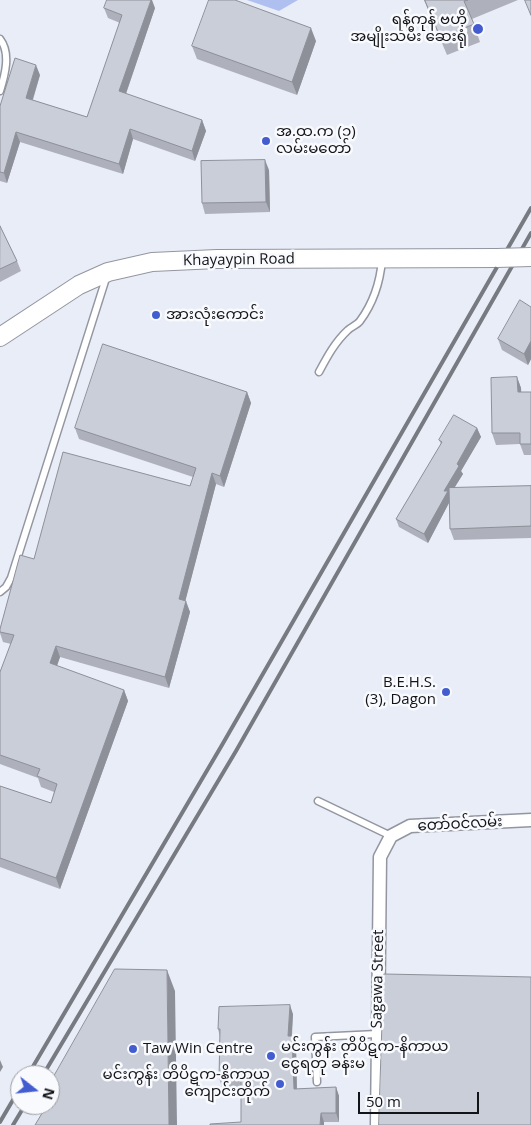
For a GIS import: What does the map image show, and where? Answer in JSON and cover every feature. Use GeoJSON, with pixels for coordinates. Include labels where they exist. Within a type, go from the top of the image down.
{"type":"FeatureCollection","features":[{"type":"Feature","properties":{"kind":"street","name":"Khayaypin Road"},"geometry":{"type":"LineString","coordinates":[[0,336],[79,285],[108,272],[152,262],[217,259],[531,257]]}},
{"type":"Feature","properties":{"kind":"street","name":"တော်ဝင်လမ်း"},"geometry":{"type":"LineString","coordinates":[[392,836],[410,826],[531,820]]}},
{"type":"Feature","properties":{"kind":"street","name":"Sagawa Street"},"geometry":{"type":"LineString","coordinates":[[377,1125],[380,857],[392,836]]}},
{"type":"Feature","properties":{"kind":"lane"},"geometry":{"type":"LineString","coordinates":[[0,39],[6,46],[5,74],[0,91]]}},
{"type":"Feature","properties":{"kind":"lane"},"geometry":{"type":"LineString","coordinates":[[319,372],[332,349],[348,330],[359,323],[373,300],[380,283],[382,258]]}},
{"type":"Feature","properties":{"kind":"lane"},"geometry":{"type":"LineString","coordinates":[[0,592],[6,587],[11,578],[108,272]]}},
{"type":"Feature","properties":{"kind":"lane"},"geometry":{"type":"LineString","coordinates":[[318,801],[392,836]]}},
{"type":"Feature","properties":{"kind":"lane"},"geometry":{"type":"LineString","coordinates":[[317,1082],[315,1037],[377,1034]]}},
{"type":"Feature","properties":{"kind":"shaded area"},"geometry":{"type":"Polygon","coordinates":[[[247,0],[298,0],[279,11],[247,0]]]}},
{"type":"Feature","properties":{"kind":"building"},"geometry":{"type":"Polygon","coordinates":[[[107,0],[151,0],[119,91],[202,120],[192,151],[130,129],[119,164],[16,132],[4,173],[0,172],[0,106],[15,58],[36,65],[26,98],[87,117],[122,15],[104,8],[107,0]]]}},
{"type":"Feature","properties":{"kind":"building"},"geometry":{"type":"Polygon","coordinates":[[[209,0],[235,0],[311,28],[292,82],[192,46],[209,0]]]}},
{"type":"Feature","properties":{"kind":"building"},"geometry":{"type":"Polygon","coordinates":[[[425,0],[468,0],[464,1],[474,24],[441,38],[425,0]]]}},
{"type":"Feature","properties":{"kind":"building"},"geometry":{"type":"Polygon","coordinates":[[[525,0],[531,0],[531,15],[525,0]]]}},
{"type":"Feature","properties":{"kind":"building"},"geometry":{"type":"Polygon","coordinates":[[[265,160],[266,202],[202,203],[201,161],[265,160]]]}},
{"type":"Feature","properties":{"kind":"building"},"geometry":{"type":"Polygon","coordinates":[[[0,226],[17,261],[0,269],[0,226]]]}},
{"type":"Feature","properties":{"kind":"building"},"geometry":{"type":"Polygon","coordinates":[[[520,300],[531,307],[531,341],[524,354],[498,339],[520,300]]]}},
{"type":"Feature","properties":{"kind":"building"},"geometry":{"type":"Polygon","coordinates":[[[103,344],[247,392],[220,476],[212,473],[179,599],[186,601],[165,677],[56,646],[50,663],[124,690],[56,878],[0,858],[0,786],[51,803],[57,784],[37,776],[40,769],[0,755],[0,672],[14,635],[0,632],[0,629],[20,555],[34,559],[63,452],[190,486],[196,468],[75,428],[103,344]]]}},
{"type":"Feature","properties":{"kind":"building"},"geometry":{"type":"Polygon","coordinates":[[[517,377],[518,392],[531,392],[531,444],[520,444],[520,433],[492,433],[491,378],[517,377]]]}},
{"type":"Feature","properties":{"kind":"building"},"geometry":{"type":"Polygon","coordinates":[[[454,415],[477,428],[457,464],[459,466],[444,491],[448,491],[424,534],[396,519],[442,442],[439,440],[454,415]]]}},
{"type":"Feature","properties":{"kind":"building"},"geometry":{"type":"Polygon","coordinates":[[[531,486],[531,526],[450,529],[449,488],[531,486]]]}},
{"type":"Feature","properties":{"kind":"building","name":"Taw Win Centre"},"geometry":{"type":"Polygon","coordinates":[[[115,969],[167,970],[169,1125],[35,1125],[41,1115],[60,1115],[60,1065],[115,969]]]}},
{"type":"Feature","properties":{"kind":"building"},"geometry":{"type":"Polygon","coordinates":[[[384,974],[531,977],[531,1125],[379,1125],[384,974]]]}},
{"type":"Feature","properties":{"kind":"building"},"geometry":{"type":"Polygon","coordinates":[[[290,1005],[288,1036],[292,1036],[294,1089],[336,1087],[336,1113],[321,1113],[320,1125],[210,1125],[241,1122],[241,1079],[219,1078],[219,1007],[290,1005]]]}},
{"type":"Feature","properties":{"kind":"railway"},"geometry":{"type":"LineString","coordinates":[[34,1065],[222,745],[531,208]]}},
{"type":"Feature","properties":{"kind":"railway"},"geometry":{"type":"LineString","coordinates":[[49,1065],[236,751],[531,233]]}},
{"type":"Feature","properties":{"kind":"railway"},"geometry":{"type":"LineString","coordinates":[[0,1122],[10,1105]]}},
{"type":"Feature","properties":{"kind":"railway"},"geometry":{"type":"LineString","coordinates":[[13,1125],[19,1115]]}},
{"type":"Feature","properties":{"kind":"place","name":"ရန်ကုန် ဗဟို အမျိုးသမီး ဆေးရုံ"},"geometry":{"type":"Point","coordinates":[478,29]}},
{"type":"Feature","properties":{"kind":"place","name":"အ.ထ.က (၁) လမ်းမတော်"},"geometry":{"type":"Point","coordinates":[266,141]}},
{"type":"Feature","properties":{"kind":"place","name":"အားလုံးကောင်း"},"geometry":{"type":"Point","coordinates":[156,315]}},
{"type":"Feature","properties":{"kind":"place","name":"B.E.H.S. (3), Dagon"},"geometry":{"type":"Point","coordinates":[446,692]}},
{"type":"Feature","properties":{"kind":"place","name":"Taw Win Centre"},"geometry":{"type":"Point","coordinates":[133,1049]}},
{"type":"Feature","properties":{"kind":"place","name":"မင်းကွန်း တိပိဋက-နိကာယ ငွေရတု ခန်းမ"},"geometry":{"type":"Point","coordinates":[271,1056]}},
{"type":"Feature","properties":{"kind":"place","name":"မင်းကွန်း တိပိဋက-နိကာယ ကျောင်းတိုက်"},"geometry":{"type":"Point","coordinates":[280,1084]}}]}
